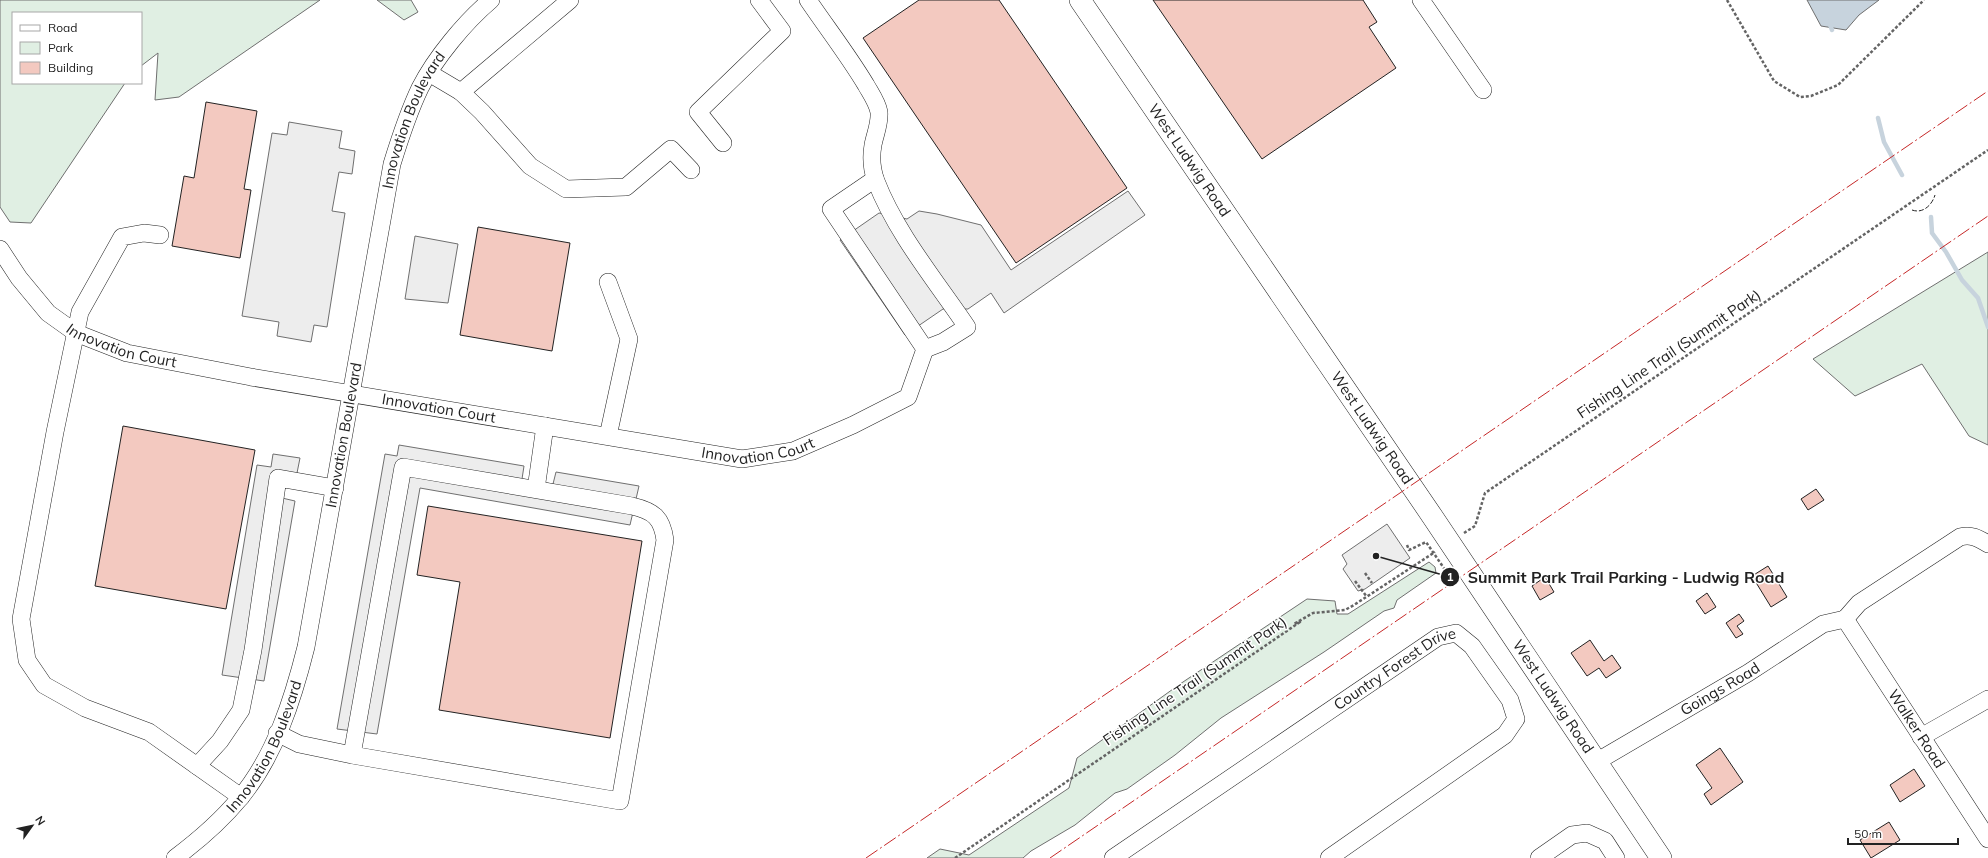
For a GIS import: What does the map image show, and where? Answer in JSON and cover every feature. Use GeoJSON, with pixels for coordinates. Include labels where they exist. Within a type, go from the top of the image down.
{"type":"FeatureCollection","features":[{"type":"Feature","properties":{"kind":"main road","name":"West Ludwig Road"},"geometry":{"type":"LineString","coordinates":[[1080,0],[1427,509],[1661,858]]}},
{"type":"Feature","properties":{"kind":"street","name":"Innovation Boulevard"},"geometry":{"type":"LineString","coordinates":[[175,858],[206,834],[241,797],[265,760],[296,689],[306,647],[392,164],[404,125],[420,87],[442,54],[478,11],[491,0]]}},
{"type":"Feature","properties":{"kind":"street"},"geometry":{"type":"LineString","coordinates":[[461,92],[570,0]]}},
{"type":"Feature","properties":{"kind":"street"},"geometry":{"type":"LineString","coordinates":[[722,143],[698,112],[782,31],[760,0]]}},
{"type":"Feature","properties":{"kind":"street"},"geometry":{"type":"LineString","coordinates":[[808,0],[856,68],[875,100],[879,113],[878,128],[873,144],[872,160],[875,179],[897,223],[967,327],[943,342],[925,349],[831,209],[875,179]]}},
{"type":"Feature","properties":{"kind":"street"},"geometry":{"type":"LineString","coordinates":[[1421,0],[1483,90]]}},
{"type":"Feature","properties":{"kind":"street"},"geometry":{"type":"LineString","coordinates":[[430,73],[461,92],[482,112],[530,166],[566,189],[626,187],[671,150],[691,170]]}},
{"type":"Feature","properties":{"kind":"street"},"geometry":{"type":"LineString","coordinates":[[160,235],[144,232],[122,237],[80,312],[55,432],[21,619],[27,660],[44,685],[84,708],[149,732],[241,797]]}},
{"type":"Feature","properties":{"kind":"street","name":"Innovation Court"},"geometry":{"type":"LineString","coordinates":[[0,249],[19,278],[48,313],[76,333],[127,353],[251,377],[352,392],[742,459],[793,451],[853,425],[908,397],[925,349]]}},
{"type":"Feature","properties":{"kind":"street"},"geometry":{"type":"LineString","coordinates":[[608,282],[629,340],[608,436]]}},
{"type":"Feature","properties":{"kind":"street"},"geometry":{"type":"LineString","coordinates":[[536,489],[545,426]]}},
{"type":"Feature","properties":{"kind":"street"},"geometry":{"type":"LineString","coordinates":[[277,733],[299,744],[352,754],[620,801],[665,540],[663,528],[656,517],[645,509],[403,467],[352,754]]}},
{"type":"Feature","properties":{"kind":"street"},"geometry":{"type":"LineString","coordinates":[[196,766],[220,741],[241,710],[252,650],[278,478],[335,488]]}},
{"type":"Feature","properties":{"kind":"street"},"geometry":{"type":"LineString","coordinates":[[1844,619],[1859,603],[1960,537],[1968,535],[1978,537],[1988,544]]}},
{"type":"Feature","properties":{"kind":"street","name":"Goings Road"},"geometry":{"type":"LineString","coordinates":[[1596,762],[1748,673],[1823,624],[1844,619]]}},
{"type":"Feature","properties":{"kind":"street","name":"Walker Road"},"geometry":{"type":"LineString","coordinates":[[1844,619],[1988,839]]}},
{"type":"Feature","properties":{"kind":"street","name":"Country Forest Drive"},"geometry":{"type":"LineString","coordinates":[[1113,858],[1438,637],[1456,633],[1472,646],[1510,700],[1516,719],[1505,735],[1329,858]]}},
{"type":"Feature","properties":{"kind":"street"},"geometry":{"type":"LineString","coordinates":[[1922,737],[1988,700]]}},
{"type":"Feature","properties":{"kind":"street"},"geometry":{"type":"LineString","coordinates":[[1539,858],[1572,835],[1587,833],[1604,841],[1616,858]]}},
{"type":"Feature","properties":{"kind":"path"},"geometry":{"type":"LineString","coordinates":[[1727,0],[1774,81],[1800,97],[1811,96],[1838,85],[1924,0]]}},
{"type":"Feature","properties":{"kind":"path","name":"Fishing Line Trail (Summit Park)"},"geometry":{"type":"LineString","coordinates":[[1463,534],[1475,526],[1485,493],[1988,150]]}},
{"type":"Feature","properties":{"kind":"path"},"geometry":{"type":"LineString","coordinates":[[1407,546],[1409,550],[1426,542],[1433,554]]}},
{"type":"Feature","properties":{"kind":"path","name":"Fishing Line Trail (Summit Park)"},"geometry":{"type":"LineString","coordinates":[[955,858],[1300,622],[1294,624],[1313,613],[1345,610],[1438,550]]}},
{"type":"Feature","properties":{"kind":"path"},"geometry":{"type":"LineString","coordinates":[[1365,573],[1372,583]]}},
{"type":"Feature","properties":{"kind":"path"},"geometry":{"type":"LineString","coordinates":[[1355,580],[1367,597]]}},
{"type":"Feature","properties":{"kind":"green space"},"geometry":{"type":"Polygon","coordinates":[[[0,0],[320,0],[179,97],[155,100],[158,53],[142,65],[142,12],[12,12],[12,84],[124,84],[31,223],[10,222],[0,207],[0,0]]]}},
{"type":"Feature","properties":{"kind":"green space"},"geometry":{"type":"Polygon","coordinates":[[[377,0],[411,0],[418,12],[404,20],[377,0]]]}},
{"type":"Feature","properties":{"kind":"green space"},"geometry":{"type":"Polygon","coordinates":[[[1988,252],[1988,445],[1969,436],[1922,364],[1855,396],[1813,359],[1988,252]]]}},
{"type":"Feature","properties":{"kind":"green space"},"geometry":{"type":"Polygon","coordinates":[[[1429,562],[1435,567],[1436,573],[1397,600],[1394,608],[1384,611],[1324,652],[1221,718],[1175,755],[1127,789],[1115,793],[1075,825],[1031,851],[1023,858],[927,858],[940,849],[969,855],[1069,788],[1077,758],[1180,684],[1307,599],[1335,601],[1337,614],[1348,614],[1429,562]]]}},
{"type":"Feature","properties":{"kind":"shaded area"},"geometry":{"type":"Polygon","coordinates":[[[1807,0],[1879,0],[1859,15],[1846,30],[1821,26],[1807,0]]]}},
{"type":"Feature","properties":{"kind":"shaded area"},"geometry":{"type":"Polygon","coordinates":[[[289,122],[342,131],[339,148],[355,151],[352,174],[339,172],[332,211],[345,213],[327,327],[314,325],[311,342],[277,336],[279,322],[242,316],[272,133],[287,135],[289,122]]]}},
{"type":"Feature","properties":{"kind":"shaded area"},"geometry":{"type":"Polygon","coordinates":[[[1128,191],[1145,215],[1004,313],[991,293],[968,309],[943,309],[905,335],[840,240],[879,213],[907,219],[919,211],[937,214],[981,225],[1011,270],[1128,191]]]}},
{"type":"Feature","properties":{"kind":"shaded area"},"geometry":{"type":"Polygon","coordinates":[[[415,236],[458,244],[448,303],[405,299],[415,236]]]}},
{"type":"Feature","properties":{"kind":"shaded area"},"geometry":{"type":"Polygon","coordinates":[[[399,445],[524,466],[522,479],[553,484],[556,472],[639,486],[630,525],[420,488],[377,734],[337,729],[385,454],[397,456],[399,445]]]}},
{"type":"Feature","properties":{"kind":"shaded area"},"geometry":{"type":"Polygon","coordinates":[[[273,454],[300,458],[297,473],[284,490],[282,498],[295,501],[264,681],[222,675],[257,465],[271,467],[273,454]]]}},
{"type":"Feature","properties":{"kind":"shaded area"},"geometry":{"type":"Polygon","coordinates":[[[1387,524],[1410,558],[1365,589],[1358,591],[1343,569],[1347,564],[1342,555],[1387,524]]]}},
{"type":"Feature","properties":{"kind":"building"},"geometry":{"type":"Polygon","coordinates":[[[919,0],[999,0],[1127,188],[1016,263],[863,38],[919,0]]]}},
{"type":"Feature","properties":{"kind":"building"},"geometry":{"type":"Polygon","coordinates":[[[1153,0],[1363,0],[1377,22],[1369,27],[1396,68],[1262,159],[1153,0]]]}},
{"type":"Feature","properties":{"kind":"building"},"geometry":{"type":"Polygon","coordinates":[[[206,102],[257,111],[244,189],[251,190],[240,258],[172,246],[184,176],[194,178],[206,102]]]}},
{"type":"Feature","properties":{"kind":"building"},"geometry":{"type":"Polygon","coordinates":[[[478,227],[570,243],[552,351],[460,335],[478,227]]]}},
{"type":"Feature","properties":{"kind":"building"},"geometry":{"type":"Polygon","coordinates":[[[123,426],[255,450],[226,609],[95,586],[123,426]]]}},
{"type":"Feature","properties":{"kind":"building"},"geometry":{"type":"Polygon","coordinates":[[[1816,489],[1824,500],[1808,510],[1801,499],[1816,489]]]}},
{"type":"Feature","properties":{"kind":"building"},"geometry":{"type":"Polygon","coordinates":[[[428,506],[642,541],[610,738],[439,710],[460,582],[417,575],[428,506]]]}},
{"type":"Feature","properties":{"kind":"building"},"geometry":{"type":"Polygon","coordinates":[[[1768,566],[1787,597],[1771,607],[1752,576],[1768,566]]]}},
{"type":"Feature","properties":{"kind":"building"},"geometry":{"type":"Polygon","coordinates":[[[1545,577],[1554,592],[1540,600],[1532,586],[1545,577]]]}},
{"type":"Feature","properties":{"kind":"building"},"geometry":{"type":"Polygon","coordinates":[[[1707,593],[1716,607],[1705,614],[1696,601],[1707,593]]]}},
{"type":"Feature","properties":{"kind":"building"},"geometry":{"type":"Polygon","coordinates":[[[1739,614],[1744,621],[1737,626],[1743,634],[1736,638],[1726,623],[1739,614]]]}},
{"type":"Feature","properties":{"kind":"building"},"geometry":{"type":"Polygon","coordinates":[[[1590,640],[1604,661],[1612,655],[1621,668],[1606,678],[1599,668],[1587,676],[1571,653],[1590,640]]]}},
{"type":"Feature","properties":{"kind":"building"},"geometry":{"type":"Polygon","coordinates":[[[1720,748],[1743,782],[1711,805],[1704,794],[1712,788],[1696,765],[1720,748]]]}},
{"type":"Feature","properties":{"kind":"building"},"geometry":{"type":"Polygon","coordinates":[[[1914,769],[1925,786],[1900,802],[1890,785],[1914,769]]]}},
{"type":"Feature","properties":{"kind":"building"},"geometry":{"type":"Polygon","coordinates":[[[1889,822],[1900,840],[1871,858],[1860,840],[1889,822]]]}},
{"type":"Feature","properties":{"kind":"waterway"},"geometry":{"type":"LineString","coordinates":[[1829,22],[1832,30]]}},
{"type":"Feature","properties":{"kind":"waterway"},"geometry":{"type":"LineString","coordinates":[[1878,118],[1884,142],[1902,175]]}},
{"type":"Feature","properties":{"kind":"waterway"},"geometry":{"type":"LineString","coordinates":[[1931,217],[1932,233],[1946,252],[1962,280],[1978,298],[1988,327]]}},
{"type":"Feature","properties":{"kind":"fence"},"geometry":{"type":"LineString","coordinates":[[1912,210],[1923,210],[1932,202],[1935,195]]}},
{"type":"Feature","properties":{"kind":"power"},"geometry":{"type":"LineString","coordinates":[[866,858],[1988,91]]}},
{"type":"Feature","properties":{"kind":"power"},"geometry":{"type":"LineString","coordinates":[[1050,858],[1988,216]]}},
{"type":"Feature","properties":{"kind":"place","name":"Summit Park Trail Parking - Ludwig Road"},"geometry":{"type":"Point","coordinates":[1376,556]}}]}
